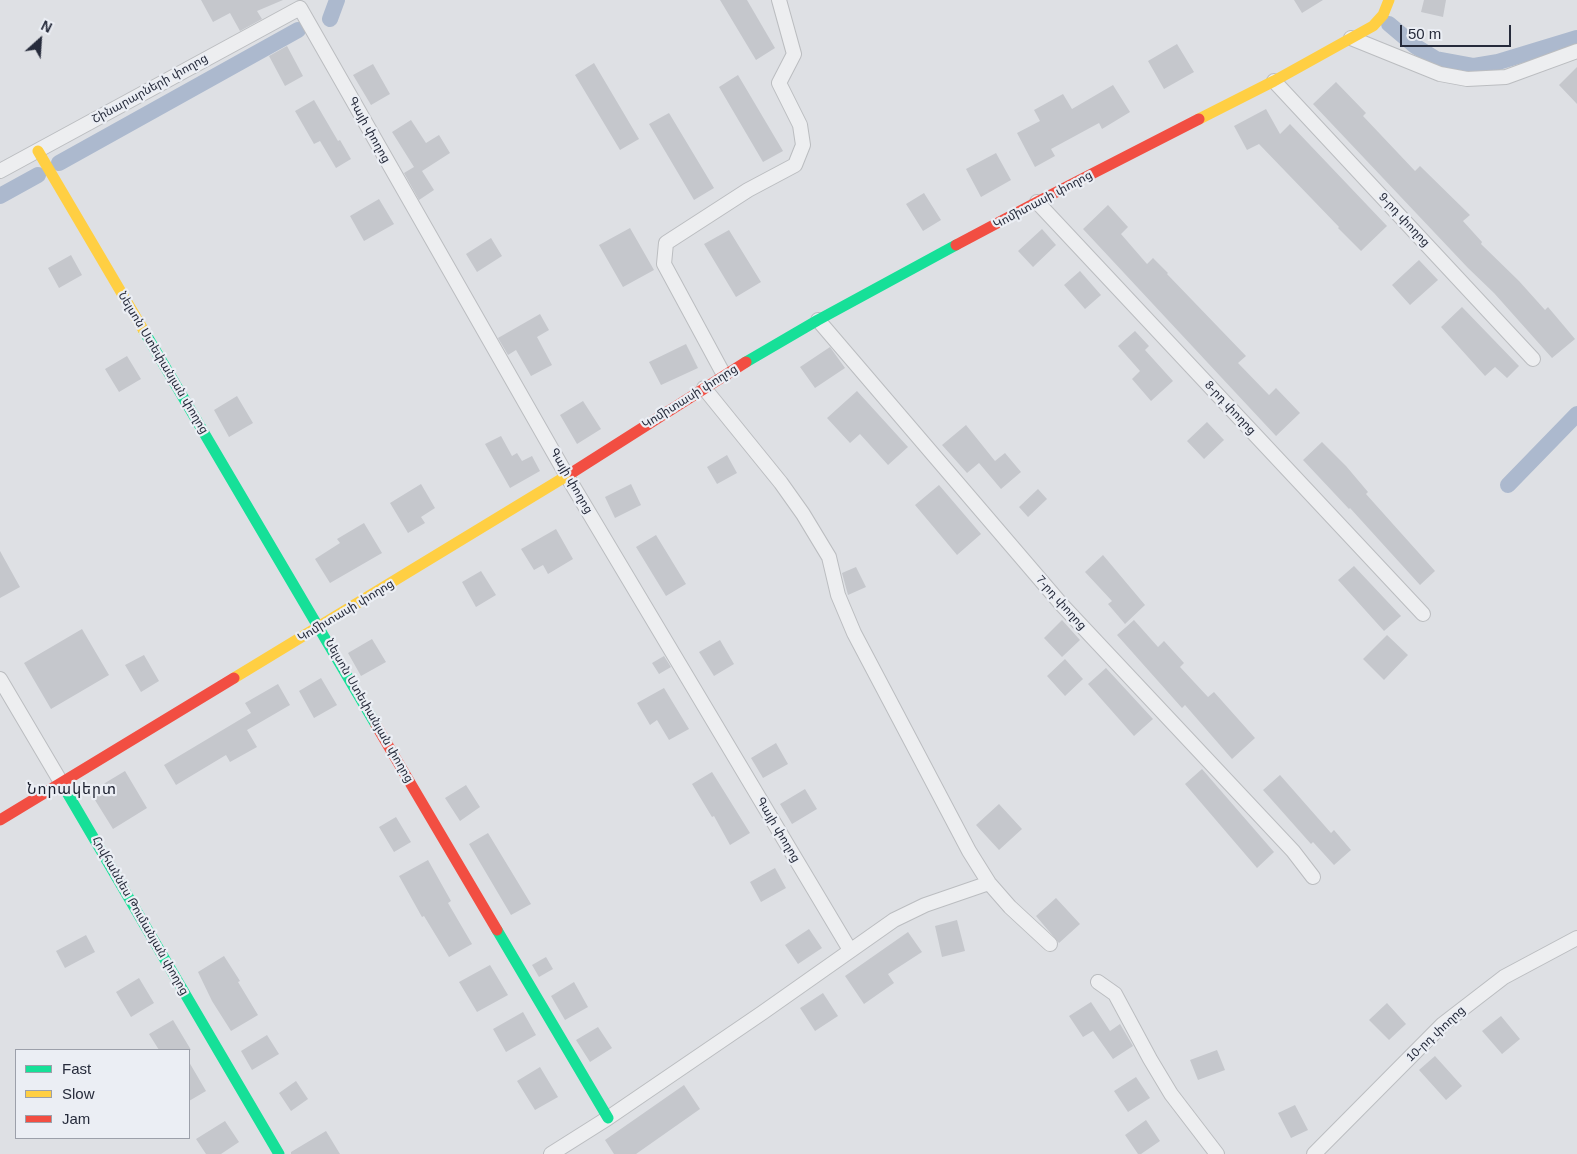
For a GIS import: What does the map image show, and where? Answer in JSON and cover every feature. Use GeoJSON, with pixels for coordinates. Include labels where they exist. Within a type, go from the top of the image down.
{"type":"FeatureCollection","features":[{"type":"Feature","properties":{"kind":"street"},"geometry":{"type":"LineString","coordinates":[[724,375],[664,264],[666,243],[748,190],[795,165],[803,145],[800,125],[779,83],[794,54],[779,0]]}},
{"type":"Feature","properties":{"kind":"street","name":"Կոմիտասի փողոց"},"geometry":{"type":"LineString","coordinates":[[0,820],[567,476],[724,375],[818,320],[1037,202],[1274,81],[1373,26],[1383,15],[1389,0]]}},
{"type":"Feature","properties":{"kind":"street","name":"Շինարարների փողոց"},"geometry":{"type":"LineString","coordinates":[[0,172],[302,4]]}},
{"type":"Feature","properties":{"kind":"street","name":"Գայի փողոց"},"geometry":{"type":"LineString","coordinates":[[302,4],[567,476],[850,950]]}},
{"type":"Feature","properties":{"kind":"street"},"geometry":{"type":"LineString","coordinates":[[1351,38],[1440,74],[1468,79],[1506,77],[1577,51]]}},
{"type":"Feature","properties":{"kind":"street","name":"9-րդ փողոց"},"geometry":{"type":"LineString","coordinates":[[1274,81],[1533,359]]}},
{"type":"Feature","properties":{"kind":"street","name":"Նելսոն Ստեփանյան փողոց"},"geometry":{"type":"LineString","coordinates":[[38,150],[608,1118]]}},
{"type":"Feature","properties":{"kind":"street","name":"8-րդ փողոց"},"geometry":{"type":"LineString","coordinates":[[1037,202],[1423,614]]}},
{"type":"Feature","properties":{"kind":"street","name":"7-րդ փողոց"},"geometry":{"type":"LineString","coordinates":[[818,320],[1062,605],[1293,851],[1313,877]]}},
{"type":"Feature","properties":{"kind":"street"},"geometry":{"type":"LineString","coordinates":[[704,388],[804,514],[829,557],[838,595],[854,633],[969,851],[989,883],[1010,907],[1050,944]]}},
{"type":"Feature","properties":{"kind":"street","name":"Հովհաննես Թումանյան փողոց"},"geometry":{"type":"LineString","coordinates":[[0,679],[279,1154]]}},
{"type":"Feature","properties":{"kind":"street"},"geometry":{"type":"LineString","coordinates":[[551,1154],[608,1118],[762,1013],[894,920],[925,906],[989,883]]}},
{"type":"Feature","properties":{"kind":"street","name":"10-րդ փողոց"},"geometry":{"type":"LineString","coordinates":[[1314,1154],[1443,1024],[1504,976],[1577,938]]}},
{"type":"Feature","properties":{"kind":"street"},"geometry":{"type":"LineString","coordinates":[[1098,982],[1115,994],[1122,1004],[1150,1059],[1171,1094],[1217,1154]]}},
{"type":"Feature","properties":{"kind":"building"},"geometry":{"type":"Polygon","coordinates":[[[201,0],[283,0],[257,11],[262,19],[240,31],[230,13],[213,22],[201,0]]]}},
{"type":"Feature","properties":{"kind":"building"},"geometry":{"type":"Polygon","coordinates":[[[720,0],[747,0],[775,48],[756,60],[720,0]]]}},
{"type":"Feature","properties":{"kind":"building"},"geometry":{"type":"Polygon","coordinates":[[[1294,0],[1323,0],[1302,13],[1294,0]]]}},
{"type":"Feature","properties":{"kind":"building"},"geometry":{"type":"Polygon","coordinates":[[[1424,0],[1446,0],[1443,17],[1421,12],[1424,0]]]}},
{"type":"Feature","properties":{"kind":"building"},"geometry":{"type":"Polygon","coordinates":[[[1177,44],[1194,72],[1164,89],[1148,61],[1177,44]]]}},
{"type":"Feature","properties":{"kind":"building"},"geometry":{"type":"Polygon","coordinates":[[[287,46],[303,76],[285,86],[269,56],[287,46]]]}},
{"type":"Feature","properties":{"kind":"building"},"geometry":{"type":"Polygon","coordinates":[[[594,63],[639,139],[620,150],[575,75],[594,63]]]}},
{"type":"Feature","properties":{"kind":"building"},"geometry":{"type":"Polygon","coordinates":[[[373,64],[390,94],[371,105],[353,75],[373,64]]]}},
{"type":"Feature","properties":{"kind":"building"},"geometry":{"type":"Polygon","coordinates":[[[1577,67],[1577,104],[1559,85],[1577,67]]]}},
{"type":"Feature","properties":{"kind":"building"},"geometry":{"type":"Polygon","coordinates":[[[738,75],[783,151],[763,162],[719,87],[738,75]]]}},
{"type":"Feature","properties":{"kind":"building"},"geometry":{"type":"Polygon","coordinates":[[[1336,82],[1366,113],[1363,116],[1415,171],[1420,166],[1470,215],[1463,221],[1482,242],[1481,244],[1519,281],[1545,310],[1548,307],[1575,339],[1552,358],[1494,293],[1313,104],[1336,82]]]}},
{"type":"Feature","properties":{"kind":"building"},"geometry":{"type":"Polygon","coordinates":[[[1113,85],[1130,112],[1102,129],[1099,123],[1051,149],[1055,156],[1035,167],[1017,133],[1040,121],[1034,110],[1063,94],[1072,109],[1113,85]]]}},
{"type":"Feature","properties":{"kind":"building"},"geometry":{"type":"Polygon","coordinates":[[[314,100],[351,159],[336,168],[320,141],[314,144],[295,111],[314,100]]]}},
{"type":"Feature","properties":{"kind":"building"},"geometry":{"type":"Polygon","coordinates":[[[1266,109],[1280,134],[1290,124],[1387,226],[1361,251],[1259,144],[1247,150],[1234,126],[1266,109]]]}},
{"type":"Feature","properties":{"kind":"building"},"geometry":{"type":"Polygon","coordinates":[[[669,113],[714,188],[694,200],[649,124],[669,113]]]}},
{"type":"Feature","properties":{"kind":"building"},"geometry":{"type":"Polygon","coordinates":[[[411,120],[426,143],[439,135],[450,153],[422,171],[434,190],[419,200],[404,173],[414,167],[392,132],[411,120]]]}},
{"type":"Feature","properties":{"kind":"building"},"geometry":{"type":"Polygon","coordinates":[[[996,153],[1011,180],[981,197],[966,169],[996,153]]]}},
{"type":"Feature","properties":{"kind":"building"},"geometry":{"type":"Polygon","coordinates":[[[924,193],[941,220],[923,231],[906,204],[924,193]]]}},
{"type":"Feature","properties":{"kind":"building"},"geometry":{"type":"Polygon","coordinates":[[[379,199],[394,224],[364,241],[350,216],[379,199]]]}},
{"type":"Feature","properties":{"kind":"building"},"geometry":{"type":"Polygon","coordinates":[[[1108,205],[1128,227],[1121,234],[1147,264],[1153,258],[1246,356],[1238,363],[1269,395],[1276,388],[1300,413],[1276,436],[1083,229],[1108,205]]]}},
{"type":"Feature","properties":{"kind":"building"},"geometry":{"type":"Polygon","coordinates":[[[630,228],[654,270],[623,287],[599,245],[630,228]]]}},
{"type":"Feature","properties":{"kind":"building"},"geometry":{"type":"Polygon","coordinates":[[[1042,229],[1056,245],[1033,267],[1018,251],[1042,229]]]}},
{"type":"Feature","properties":{"kind":"building"},"geometry":{"type":"Polygon","coordinates":[[[729,230],[761,282],[736,297],[704,244],[729,230]]]}},
{"type":"Feature","properties":{"kind":"building"},"geometry":{"type":"Polygon","coordinates":[[[491,238],[502,256],[477,272],[466,254],[491,238]]]}},
{"type":"Feature","properties":{"kind":"building"},"geometry":{"type":"Polygon","coordinates":[[[71,255],[82,275],[59,288],[48,268],[71,255]]]}},
{"type":"Feature","properties":{"kind":"building"},"geometry":{"type":"Polygon","coordinates":[[[1419,260],[1438,280],[1410,305],[1392,285],[1419,260]]]}},
{"type":"Feature","properties":{"kind":"building"},"geometry":{"type":"Polygon","coordinates":[[[1080,271],[1101,295],[1085,309],[1064,285],[1080,271]]]}},
{"type":"Feature","properties":{"kind":"building"},"geometry":{"type":"Polygon","coordinates":[[[1462,307],[1519,366],[1507,378],[1495,367],[1485,376],[1441,327],[1462,307]]]}},
{"type":"Feature","properties":{"kind":"building"},"geometry":{"type":"Polygon","coordinates":[[[540,314],[549,330],[537,337],[552,365],[531,376],[516,350],[508,355],[498,338],[540,314]]]}},
{"type":"Feature","properties":{"kind":"building"},"geometry":{"type":"Polygon","coordinates":[[[1135,331],[1149,346],[1145,350],[1173,381],[1151,401],[1132,379],[1140,371],[1118,346],[1135,331]]]}},
{"type":"Feature","properties":{"kind":"building"},"geometry":{"type":"Polygon","coordinates":[[[686,344],[698,368],[661,385],[649,362],[686,344]]]}},
{"type":"Feature","properties":{"kind":"building"},"geometry":{"type":"Polygon","coordinates":[[[830,347],[845,368],[815,388],[800,367],[830,347]]]}},
{"type":"Feature","properties":{"kind":"building"},"geometry":{"type":"Polygon","coordinates":[[[127,356],[141,379],[119,392],[105,369],[127,356]]]}},
{"type":"Feature","properties":{"kind":"building"},"geometry":{"type":"Polygon","coordinates":[[[857,391],[908,447],[888,465],[860,434],[850,443],[827,418],[857,391]]]}},
{"type":"Feature","properties":{"kind":"building"},"geometry":{"type":"Polygon","coordinates":[[[237,396],[253,423],[229,437],[214,410],[237,396]]]}},
{"type":"Feature","properties":{"kind":"building"},"geometry":{"type":"Polygon","coordinates":[[[583,401],[601,429],[577,444],[560,415],[583,401]]]}},
{"type":"Feature","properties":{"kind":"building"},"geometry":{"type":"Polygon","coordinates":[[[1207,422],[1224,440],[1204,459],[1187,441],[1207,422]]]}},
{"type":"Feature","properties":{"kind":"building"},"geometry":{"type":"Polygon","coordinates":[[[966,425],[995,461],[1005,453],[1021,472],[1001,489],[979,463],[967,473],[942,445],[966,425]]]}},
{"type":"Feature","properties":{"kind":"building"},"geometry":{"type":"Polygon","coordinates":[[[501,436],[512,456],[517,453],[522,461],[532,456],[540,471],[510,488],[485,444],[501,436]]]}},
{"type":"Feature","properties":{"kind":"building"},"geometry":{"type":"Polygon","coordinates":[[[1322,442],[1346,466],[1368,492],[1366,494],[1435,571],[1420,585],[1350,508],[1303,460],[1322,442]]]}},
{"type":"Feature","properties":{"kind":"building"},"geometry":{"type":"Polygon","coordinates":[[[727,455],[737,473],[717,484],[707,467],[727,455]]]}},
{"type":"Feature","properties":{"kind":"building"},"geometry":{"type":"Polygon","coordinates":[[[421,484],[435,508],[421,517],[425,523],[408,533],[390,503],[421,484]]]}},
{"type":"Feature","properties":{"kind":"building"},"geometry":{"type":"Polygon","coordinates":[[[631,484],[641,505],[615,518],[605,497],[631,484]]]}},
{"type":"Feature","properties":{"kind":"building"},"geometry":{"type":"Polygon","coordinates":[[[939,485],[981,534],[957,555],[915,505],[939,485]]]}},
{"type":"Feature","properties":{"kind":"building"},"geometry":{"type":"Polygon","coordinates":[[[1038,489],[1047,499],[1028,517],[1019,507],[1038,489]]]}},
{"type":"Feature","properties":{"kind":"building"},"geometry":{"type":"Polygon","coordinates":[[[364,523],[382,553],[330,583],[315,559],[340,543],[337,539],[364,523]]]}},
{"type":"Feature","properties":{"kind":"building"},"geometry":{"type":"Polygon","coordinates":[[[556,529],[573,559],[548,574],[543,565],[534,570],[521,549],[556,529]]]}},
{"type":"Feature","properties":{"kind":"building"},"geometry":{"type":"Polygon","coordinates":[[[656,535],[686,584],[666,596],[636,547],[656,535]]]}},
{"type":"Feature","properties":{"kind":"building"},"geometry":{"type":"Polygon","coordinates":[[[0,551],[20,587],[0,598],[0,551]]]}},
{"type":"Feature","properties":{"kind":"building"},"geometry":{"type":"Polygon","coordinates":[[[1103,555],[1145,605],[1125,624],[1108,604],[1112,601],[1085,572],[1103,555]]]}},
{"type":"Feature","properties":{"kind":"building"},"geometry":{"type":"Polygon","coordinates":[[[1354,566],[1401,616],[1384,631],[1338,580],[1354,566]]]}},
{"type":"Feature","properties":{"kind":"building"},"geometry":{"type":"Polygon","coordinates":[[[856,567],[866,587],[848,595],[842,573],[856,567]]]}},
{"type":"Feature","properties":{"kind":"building"},"geometry":{"type":"Polygon","coordinates":[[[481,571],[496,595],[476,607],[462,582],[481,571]]]}},
{"type":"Feature","properties":{"kind":"building"},"geometry":{"type":"Polygon","coordinates":[[[1062,620],[1080,640],[1062,657],[1044,638],[1062,620]]]}},
{"type":"Feature","properties":{"kind":"building"},"geometry":{"type":"Polygon","coordinates":[[[1134,620],[1158,647],[1164,641],[1184,663],[1180,667],[1208,697],[1214,692],[1255,738],[1232,759],[1185,705],[1182,708],[1117,635],[1134,620]]]}},
{"type":"Feature","properties":{"kind":"building"},"geometry":{"type":"Polygon","coordinates":[[[82,629],[109,675],[51,709],[24,663],[82,629]]]}},
{"type":"Feature","properties":{"kind":"building"},"geometry":{"type":"Polygon","coordinates":[[[1387,635],[1408,655],[1384,680],[1363,659],[1387,635]]]}},
{"type":"Feature","properties":{"kind":"building"},"geometry":{"type":"Polygon","coordinates":[[[372,639],[386,662],[361,676],[348,653],[372,639]]]}},
{"type":"Feature","properties":{"kind":"building"},"geometry":{"type":"Polygon","coordinates":[[[720,640],[734,664],[714,676],[699,652],[720,640]]]}},
{"type":"Feature","properties":{"kind":"building"},"geometry":{"type":"Polygon","coordinates":[[[144,655],[159,681],[141,692],[125,665],[144,655]]]}},
{"type":"Feature","properties":{"kind":"building"},"geometry":{"type":"Polygon","coordinates":[[[664,656],[671,667],[659,674],[652,663],[664,656]]]}},
{"type":"Feature","properties":{"kind":"building"},"geometry":{"type":"Polygon","coordinates":[[[1065,659],[1083,679],[1065,696],[1047,676],[1065,659]]]}},
{"type":"Feature","properties":{"kind":"building"},"geometry":{"type":"Polygon","coordinates":[[[1106,668],[1153,719],[1134,736],[1088,684],[1106,668]]]}},
{"type":"Feature","properties":{"kind":"building"},"geometry":{"type":"Polygon","coordinates":[[[321,678],[337,705],[314,718],[299,691],[321,678]]]}},
{"type":"Feature","properties":{"kind":"building"},"geometry":{"type":"Polygon","coordinates":[[[278,684],[290,705],[247,730],[257,747],[230,762],[226,755],[176,785],[164,765],[251,713],[245,703],[278,684]]]}},
{"type":"Feature","properties":{"kind":"building"},"geometry":{"type":"Polygon","coordinates":[[[664,688],[689,729],[669,740],[657,720],[650,725],[637,703],[664,688]]]}},
{"type":"Feature","properties":{"kind":"building"},"geometry":{"type":"Polygon","coordinates":[[[776,743],[788,764],[763,778],[751,758],[776,743]]]}},
{"type":"Feature","properties":{"kind":"building"},"geometry":{"type":"Polygon","coordinates":[[[1202,769],[1274,852],[1257,868],[1185,784],[1202,769]]]}},
{"type":"Feature","properties":{"kind":"building"},"geometry":{"type":"Polygon","coordinates":[[[125,771],[147,808],[113,829],[90,792],[125,771]]]}},
{"type":"Feature","properties":{"kind":"building"},"geometry":{"type":"Polygon","coordinates":[[[712,772],[750,833],[730,845],[714,816],[712,817],[692,784],[712,772]]]}},
{"type":"Feature","properties":{"kind":"building"},"geometry":{"type":"Polygon","coordinates":[[[1280,775],[1331,833],[1334,830],[1351,850],[1334,865],[1313,842],[1311,844],[1263,790],[1280,775]]]}},
{"type":"Feature","properties":{"kind":"building"},"geometry":{"type":"Polygon","coordinates":[[[466,785],[480,807],[460,821],[445,798],[466,785]]]}},
{"type":"Feature","properties":{"kind":"building"},"geometry":{"type":"Polygon","coordinates":[[[805,789],[817,809],[792,824],[780,804],[805,789]]]}},
{"type":"Feature","properties":{"kind":"building"},"geometry":{"type":"Polygon","coordinates":[[[999,804],[1022,829],[999,850],[976,825],[999,804]]]}},
{"type":"Feature","properties":{"kind":"building"},"geometry":{"type":"Polygon","coordinates":[[[396,817],[411,842],[394,852],[379,827],[396,817]]]}},
{"type":"Feature","properties":{"kind":"building"},"geometry":{"type":"Polygon","coordinates":[[[488,833],[531,904],[511,915],[469,844],[488,833]]]}},
{"type":"Feature","properties":{"kind":"building"},"geometry":{"type":"Polygon","coordinates":[[[428,860],[451,901],[448,903],[472,944],[449,957],[424,916],[422,917],[399,876],[428,860]]]}},
{"type":"Feature","properties":{"kind":"building"},"geometry":{"type":"Polygon","coordinates":[[[775,868],[786,888],[761,902],[750,882],[775,868]]]}},
{"type":"Feature","properties":{"kind":"building"},"geometry":{"type":"Polygon","coordinates":[[[1056,898],[1080,924],[1059,943],[1036,916],[1056,898]]]}},
{"type":"Feature","properties":{"kind":"building"},"geometry":{"type":"Polygon","coordinates":[[[957,920],[965,951],[942,957],[935,926],[957,920]]]}},
{"type":"Feature","properties":{"kind":"building"},"geometry":{"type":"Polygon","coordinates":[[[809,929],[822,948],[798,964],[785,945],[809,929]]]}},
{"type":"Feature","properties":{"kind":"building"},"geometry":{"type":"Polygon","coordinates":[[[908,932],[922,952],[888,974],[894,983],[864,1004],[845,976],[908,932]]]}},
{"type":"Feature","properties":{"kind":"building"},"geometry":{"type":"Polygon","coordinates":[[[86,935],[95,952],[65,968],[56,951],[86,935]]]}},
{"type":"Feature","properties":{"kind":"building"},"geometry":{"type":"Polygon","coordinates":[[[224,956],[258,1015],[231,1031],[212,1001],[198,972],[224,956]]]}},
{"type":"Feature","properties":{"kind":"building"},"geometry":{"type":"Polygon","coordinates":[[[546,957],[553,969],[539,977],[532,965],[546,957]]]}},
{"type":"Feature","properties":{"kind":"building"},"geometry":{"type":"Polygon","coordinates":[[[490,965],[508,995],[477,1012],[459,982],[490,965]]]}},
{"type":"Feature","properties":{"kind":"building"},"geometry":{"type":"Polygon","coordinates":[[[139,978],[154,1003],[131,1017],[116,992],[139,978]]]}},
{"type":"Feature","properties":{"kind":"building"},"geometry":{"type":"Polygon","coordinates":[[[574,982],[588,1007],[565,1020],[551,996],[574,982]]]}},
{"type":"Feature","properties":{"kind":"building"},"geometry":{"type":"Polygon","coordinates":[[[823,993],[838,1016],[815,1031],[800,1008],[823,993]]]}},
{"type":"Feature","properties":{"kind":"building"},"geometry":{"type":"Polygon","coordinates":[[[1091,1002],[1110,1031],[1120,1024],[1133,1046],[1113,1059],[1093,1031],[1083,1037],[1069,1016],[1091,1002]]]}},
{"type":"Feature","properties":{"kind":"building"},"geometry":{"type":"Polygon","coordinates":[[[1387,1003],[1406,1024],[1389,1040],[1369,1020],[1387,1003]]]}},
{"type":"Feature","properties":{"kind":"building"},"geometry":{"type":"Polygon","coordinates":[[[523,1012],[536,1035],[506,1052],[493,1029],[523,1012]]]}},
{"type":"Feature","properties":{"kind":"building"},"geometry":{"type":"Polygon","coordinates":[[[1501,1016],[1520,1039],[1502,1054],[1482,1031],[1501,1016]]]}},
{"type":"Feature","properties":{"kind":"building"},"geometry":{"type":"Polygon","coordinates":[[[173,1020],[191,1050],[158,1049],[149,1034],[173,1020]]]}},
{"type":"Feature","properties":{"kind":"building"},"geometry":{"type":"Polygon","coordinates":[[[598,1027],[612,1048],[590,1062],[576,1040],[598,1027]]]}},
{"type":"Feature","properties":{"kind":"building"},"geometry":{"type":"Polygon","coordinates":[[[267,1035],[279,1054],[252,1070],[241,1051],[267,1035]]]}},
{"type":"Feature","properties":{"kind":"building"},"geometry":{"type":"Polygon","coordinates":[[[1217,1050],[1225,1070],[1198,1080],[1190,1060],[1217,1050]]]}},
{"type":"Feature","properties":{"kind":"building"},"geometry":{"type":"Polygon","coordinates":[[[1435,1056],[1462,1086],[1446,1100],[1419,1070],[1435,1056]]]}},
{"type":"Feature","properties":{"kind":"building"},"geometry":{"type":"Polygon","coordinates":[[[190,1064],[206,1091],[190,1100],[190,1064]]]}},
{"type":"Feature","properties":{"kind":"building"},"geometry":{"type":"Polygon","coordinates":[[[540,1067],[558,1097],[535,1110],[517,1081],[540,1067]]]}},
{"type":"Feature","properties":{"kind":"building"},"geometry":{"type":"Polygon","coordinates":[[[1136,1077],[1150,1098],[1128,1112],[1114,1091],[1136,1077]]]}},
{"type":"Feature","properties":{"kind":"building"},"geometry":{"type":"Polygon","coordinates":[[[296,1081],[308,1099],[291,1111],[279,1093],[296,1081]]]}},
{"type":"Feature","properties":{"kind":"building"},"geometry":{"type":"Polygon","coordinates":[[[684,1085],[700,1109],[636,1154],[614,1154],[605,1140],[684,1085]]]}},
{"type":"Feature","properties":{"kind":"building"},"geometry":{"type":"Polygon","coordinates":[[[1295,1105],[1308,1130],[1291,1138],[1278,1113],[1295,1105]]]}},
{"type":"Feature","properties":{"kind":"building"},"geometry":{"type":"Polygon","coordinates":[[[1146,1120],[1160,1141],[1141,1154],[1138,1154],[1125,1135],[1146,1120]]]}},
{"type":"Feature","properties":{"kind":"building"},"geometry":{"type":"Polygon","coordinates":[[[225,1121],[239,1142],[221,1154],[206,1154],[196,1139],[225,1121]]]}},
{"type":"Feature","properties":{"kind":"building"},"geometry":{"type":"Polygon","coordinates":[[[326,1131],[340,1154],[291,1154],[291,1152],[326,1131]]]}},
{"type":"Feature","properties":{"kind":"waterway"},"geometry":{"type":"LineString","coordinates":[[330,19],[337,0]]}},
{"type":"Feature","properties":{"kind":"waterway"},"geometry":{"type":"LineString","coordinates":[[1389,24],[1415,46],[1436,59],[1474,66],[1498,62],[1577,38]]}},
{"type":"Feature","properties":{"kind":"waterway"},"geometry":{"type":"LineString","coordinates":[[59,163],[298,30]]}},
{"type":"Feature","properties":{"kind":"waterway"},"geometry":{"type":"LineString","coordinates":[[0,196],[38,175]]}},
{"type":"Feature","properties":{"kind":"waterway"},"geometry":{"type":"LineString","coordinates":[[1508,485],[1577,414]]}},
{"type":"Feature","properties":{"kind":"traffic: fast"},"geometry":{"type":"LineString","coordinates":[[746,362],[818,320],[956,245]]}},
{"type":"Feature","properties":{"kind":"traffic: fast"},"geometry":{"type":"LineString","coordinates":[[144,331],[376,725]]}},
{"type":"Feature","properties":{"kind":"traffic: fast"},"geometry":{"type":"LineString","coordinates":[[62,784],[279,1154]]}},
{"type":"Feature","properties":{"kind":"traffic: fast"},"geometry":{"type":"LineString","coordinates":[[497,930],[608,1118]]}},
{"type":"Feature","properties":{"kind":"traffic: slow"},"geometry":{"type":"LineString","coordinates":[[1199,119],[1274,81],[1373,26],[1383,15],[1389,0]]}},
{"type":"Feature","properties":{"kind":"traffic: slow"},"geometry":{"type":"LineString","coordinates":[[38,151],[144,331]]}},
{"type":"Feature","properties":{"kind":"traffic: slow"},"geometry":{"type":"LineString","coordinates":[[234,678],[573,472]]}},
{"type":"Feature","properties":{"kind":"traffic: jam"},"geometry":{"type":"LineString","coordinates":[[956,245],[1199,119]]}},
{"type":"Feature","properties":{"kind":"traffic: jam"},"geometry":{"type":"LineString","coordinates":[[573,472],[746,362]]}},
{"type":"Feature","properties":{"kind":"traffic: jam"},"geometry":{"type":"LineString","coordinates":[[0,820],[234,678]]}},
{"type":"Feature","properties":{"kind":"traffic: jam"},"geometry":{"type":"LineString","coordinates":[[376,725],[497,930]]}},
{"type":"Feature","properties":{"kind":"district","name":"Նորակերտ"},"geometry":{"type":"Point","coordinates":[72,790]}}]}
